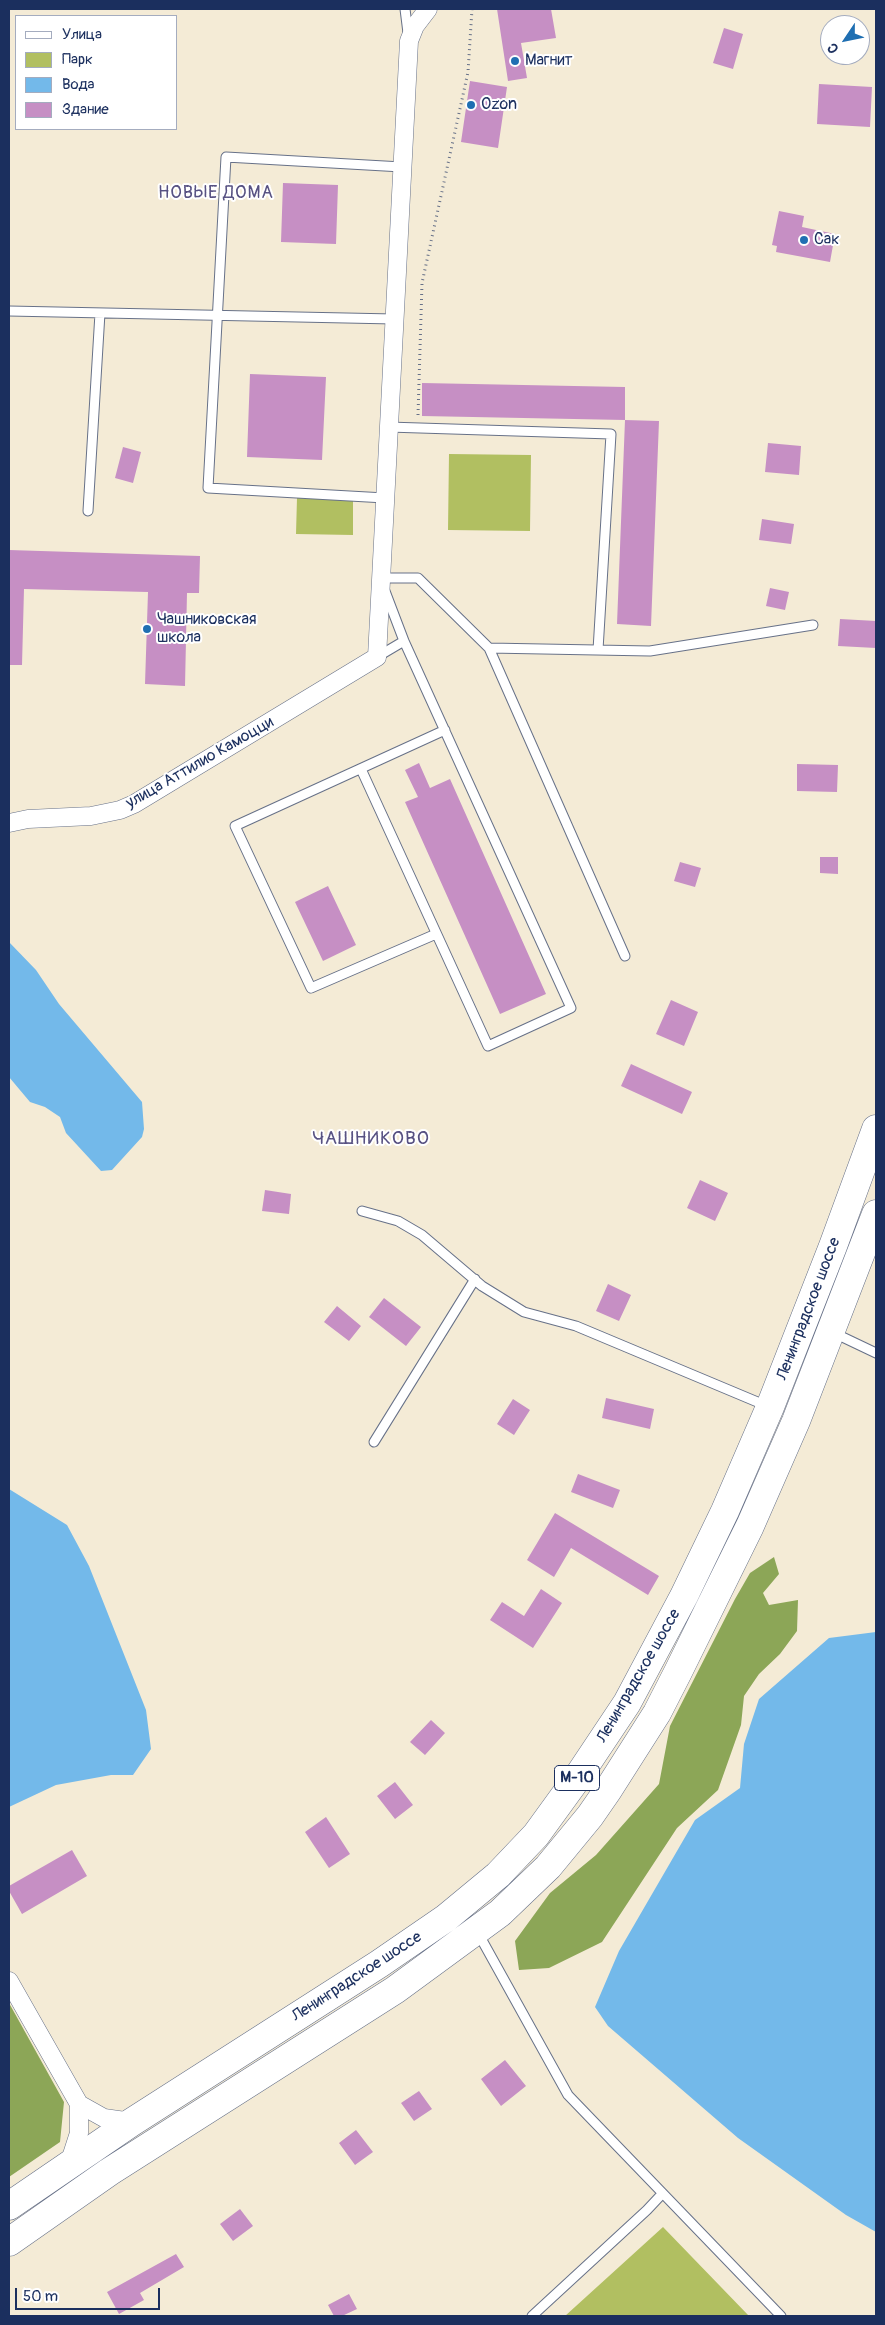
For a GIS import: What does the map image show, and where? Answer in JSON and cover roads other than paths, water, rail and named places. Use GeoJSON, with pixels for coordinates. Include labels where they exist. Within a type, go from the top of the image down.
{"type":"FeatureCollection","features":[{"type":"Feature","properties":{"kind":"highway","name":"Ленинградское шоссе"},"geometry":{"type":"LineString","coordinates":[[9,2206],[132,2122],[379,1964],[446,1918],[498,1875],[524,1848],[556,1809],[605,1738],[647,1669],[720,1520],[770,1407],[834,1246],[876,1129]]}},
{"type":"Feature","properties":{"kind":"highway","name":"Ленинградское шоссе"},"geometry":{"type":"LineString","coordinates":[[9,2242],[110,2172],[395,1990],[477,1932],[523,1892],[571,1840],[608,1790],[652,1720],[678,1672],[750,1526],[832,1332],[876,1214]]}},
{"type":"Feature","properties":{"kind":"street"},"geometry":{"type":"LineString","coordinates":[[377,657],[408,41],[415,26],[428,9]]}},
{"type":"Feature","properties":{"kind":"street","name":"улица Аттилио Камоцци"},"geometry":{"type":"LineString","coordinates":[[9,823],[28,819],[91,816],[120,810],[134,804],[377,657]]}},
{"type":"Feature","properties":{"kind":"street"},"geometry":{"type":"LineString","coordinates":[[9,1981],[79,2104],[79,2133],[69,2164]]}},
{"type":"Feature","properties":{"kind":"street"},"geometry":{"type":"LineString","coordinates":[[79,2104],[104,2118],[132,2122]]}},
{"type":"Feature","properties":{"kind":"lane"},"geometry":{"type":"LineString","coordinates":[[405,9],[408,41]]}},
{"type":"Feature","properties":{"kind":"lane"},"geometry":{"type":"LineString","coordinates":[[385,498],[208,488],[226,157],[402,167]]}},
{"type":"Feature","properties":{"kind":"lane"},"geometry":{"type":"LineString","coordinates":[[9,311],[394,319]]}},
{"type":"Feature","properties":{"kind":"lane"},"geometry":{"type":"LineString","coordinates":[[88,511],[100,313]]}},
{"type":"Feature","properties":{"kind":"lane"},"geometry":{"type":"LineString","coordinates":[[388,427],[611,434],[598,650]]}},
{"type":"Feature","properties":{"kind":"lane"},"geometry":{"type":"LineString","coordinates":[[361,769],[488,1046],[571,1008],[404,641],[380,578],[418,578],[489,648],[625,956]]}},
{"type":"Feature","properties":{"kind":"lane"},"geometry":{"type":"LineString","coordinates":[[489,648],[650,651],[813,625]]}},
{"type":"Feature","properties":{"kind":"lane"},"geometry":{"type":"LineString","coordinates":[[377,657],[404,641]]}},
{"type":"Feature","properties":{"kind":"lane"},"geometry":{"type":"LineString","coordinates":[[436,934],[311,988],[235,826],[445,730]]}},
{"type":"Feature","properties":{"kind":"lane"},"geometry":{"type":"LineString","coordinates":[[362,1211],[398,1221],[422,1235],[504,1301],[524,1312],[576,1326],[770,1407]]}},
{"type":"Feature","properties":{"kind":"lane"},"geometry":{"type":"LineString","coordinates":[[374,1442],[474,1278]]}},
{"type":"Feature","properties":{"kind":"lane"},"geometry":{"type":"LineString","coordinates":[[832,1332],[876,1353]]}},
{"type":"Feature","properties":{"kind":"lane"},"geometry":{"type":"LineString","coordinates":[[477,1932],[568,2095],[781,2316]]}},
{"type":"Feature","properties":{"kind":"lane"},"geometry":{"type":"LineString","coordinates":[[532,2316],[662,2194]]}},
{"type":"Feature","properties":{"kind":"water"},"geometry":{"type":"Polygon","coordinates":[[[9,942],[36,970],[59,1004],[142,1102],[144,1129],[142,1137],[112,1170],[101,1171],[66,1133],[60,1117],[45,1107],[30,1102],[9,1077],[9,942]]]}},
{"type":"Feature","properties":{"kind":"water"},"geometry":{"type":"Polygon","coordinates":[[[9,1489],[67,1525],[89,1566],[146,1710],[151,1749],[133,1775],[111,1775],[56,1785],[9,1807],[9,1489]]]}},
{"type":"Feature","properties":{"kind":"water"},"geometry":{"type":"Polygon","coordinates":[[[876,1632],[876,2232],[846,2215],[738,2138],[608,2026],[595,2007],[619,1951],[695,1820],[740,1788],[744,1744],[759,1699],[829,1638],[876,1632]]]}},
{"type":"Feature","properties":{"kind":"place","name":"Магнит"},"geometry":{"type":"Point","coordinates":[515,61]}},
{"type":"Feature","properties":{"kind":"place","name":"Ozon"},"geometry":{"type":"Point","coordinates":[471,105]}},
{"type":"Feature","properties":{"kind":"place","name":"Сак"},"geometry":{"type":"Point","coordinates":[804,240]}},
{"type":"Feature","properties":{"kind":"place","name":"Чашниковская школа"},"geometry":{"type":"Point","coordinates":[147,629]}},
{"type":"Feature","properties":{"kind":"district","name":"НОВЫЕ ДОМА"},"geometry":{"type":"Point","coordinates":[216,193]}},
{"type":"Feature","properties":{"kind":"district","name":"ЧАШНИКОВО"},"geometry":{"type":"Point","coordinates":[371,1139]}}]}
